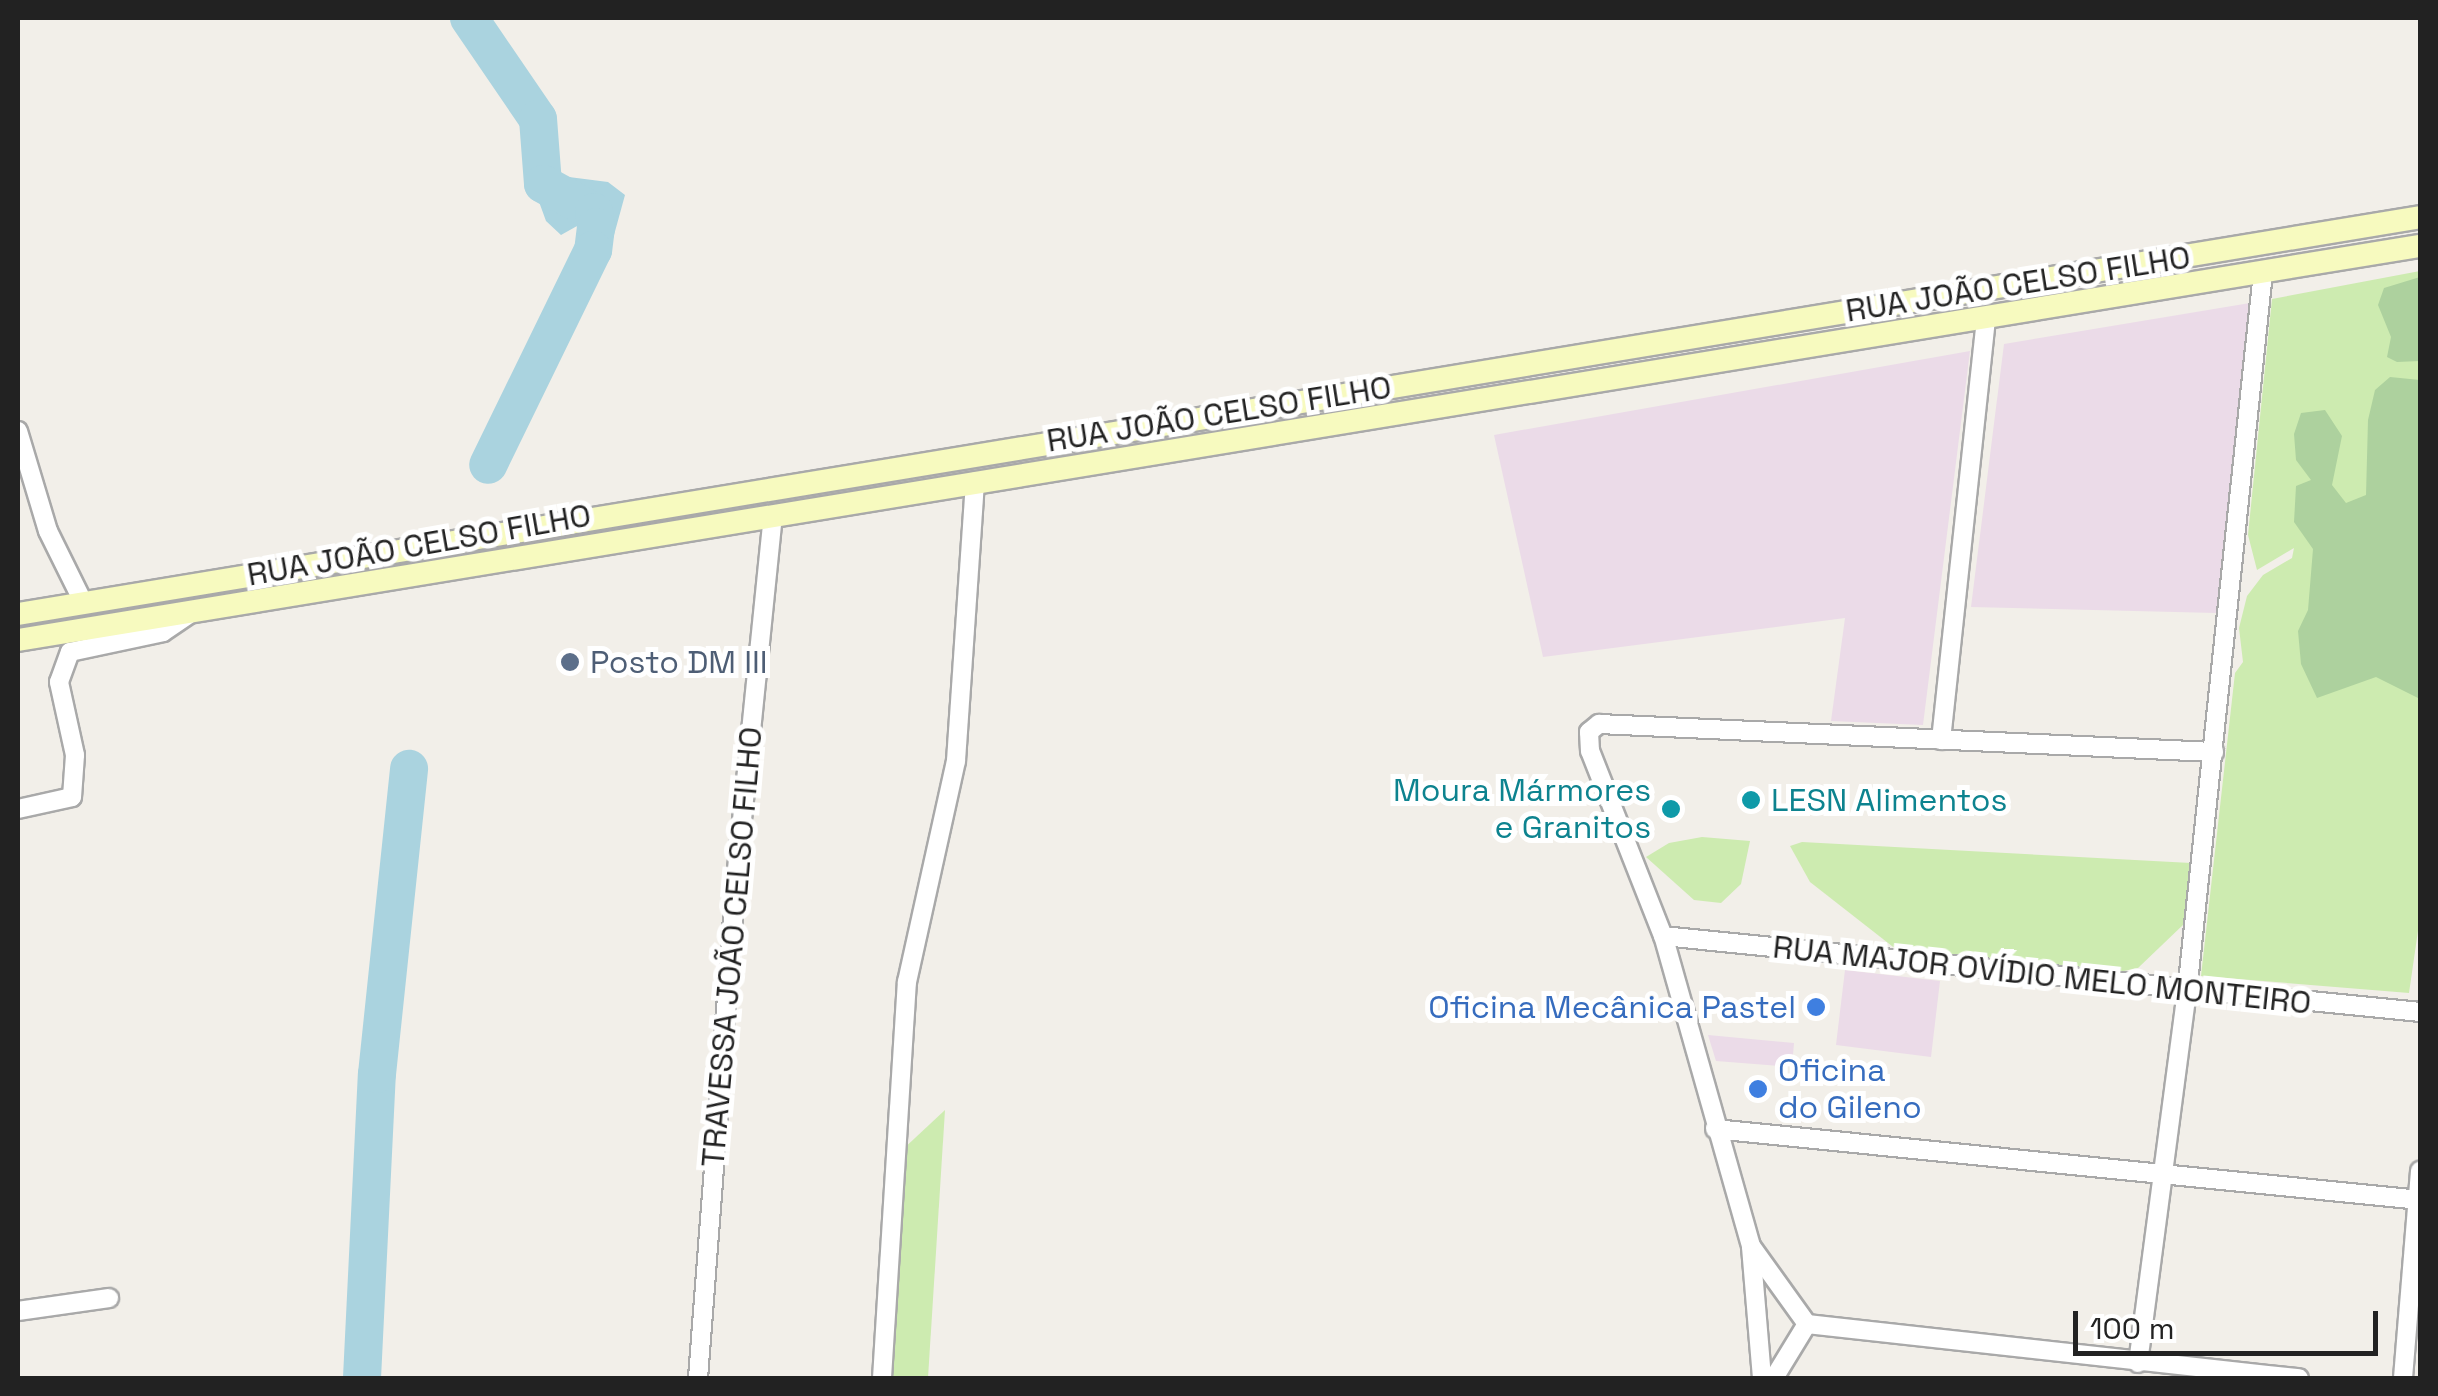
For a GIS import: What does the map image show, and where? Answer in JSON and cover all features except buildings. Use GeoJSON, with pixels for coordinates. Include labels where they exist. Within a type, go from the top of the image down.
{"type":"FeatureCollection","features":[{"type":"Feature","properties":{"kind":"main road","name":"RUA JOÃO CELSO FILHO"},"geometry":{"type":"LineString","coordinates":[[18,614],[2420,217]]}},
{"type":"Feature","properties":{"kind":"main road","name":"RUA JOÃO CELSO FILHO"},"geometry":{"type":"LineString","coordinates":[[18,640],[974,482],[1622,381],[2420,246]]}},
{"type":"Feature","properties":{"kind":"main road"},"geometry":{"type":"LineString","coordinates":[[1617,348],[1622,381]]}},
{"type":"Feature","properties":{"kind":"main road"},"geometry":{"type":"LineString","coordinates":[[1302,400],[1305,431]]}},
{"type":"Feature","properties":{"kind":"main road"},"geometry":{"type":"LineString","coordinates":[[215,581],[219,608]]}},
{"type":"Feature","properties":{"kind":"street"},"geometry":{"type":"LineString","coordinates":[[2138,1364],[2159,1178],[2187,992],[2263,272]]}},
{"type":"Feature","properties":{"kind":"street"},"geometry":{"type":"LineString","coordinates":[[1941,740],[1986,320]]}},
{"type":"Feature","properties":{"kind":"street"},"geometry":{"type":"LineString","coordinates":[[18,430],[48,531],[84,604]]}},
{"type":"Feature","properties":{"kind":"street"},"geometry":{"type":"LineString","coordinates":[[882,1378],[907,982],[956,761],[974,482]]}},
{"type":"Feature","properties":{"kind":"street","name":"TRAVESSA JOÃO CELSO FILHO"},"geometry":{"type":"LineString","coordinates":[[698,1378],[739,841],[773,517]]}},
{"type":"Feature","properties":{"kind":"street"},"geometry":{"type":"LineString","coordinates":[[18,809],[72,797],[75,755],[60,682],[70,652],[163,632],[194,612]]}},
{"type":"Feature","properties":{"kind":"street"},"geometry":{"type":"LineString","coordinates":[[1762,1378],[1751,1246],[1663,936],[1590,751],[1589,732],[1599,724],[2214,752]]}},
{"type":"Feature","properties":{"kind":"street","name":"RUA MAJOR OVÍDIO MELO MONTEIRO"},"geometry":{"type":"LineString","coordinates":[[1663,936],[2187,992],[2420,1011]]}},
{"type":"Feature","properties":{"kind":"street"},"geometry":{"type":"LineString","coordinates":[[1715,1130],[2159,1178],[2419,1200]]}},
{"type":"Feature","properties":{"kind":"street"},"geometry":{"type":"LineString","coordinates":[[2403,1378],[2420,1172]]}},
{"type":"Feature","properties":{"kind":"street"},"geometry":{"type":"LineString","coordinates":[[1751,1246],[1807,1324],[2138,1364],[2298,1378]]}},
{"type":"Feature","properties":{"kind":"street"},"geometry":{"type":"LineString","coordinates":[[18,1311],[109,1298]]}},
{"type":"Feature","properties":{"kind":"street"},"geometry":{"type":"LineString","coordinates":[[1774,1378],[1807,1324]]}},
{"type":"Feature","properties":{"kind":"shaded area"},"geometry":{"type":"Polygon","coordinates":[[[2250,303],[2216,613],[1971,607],[2004,344],[2250,303]]]}},
{"type":"Feature","properties":{"kind":"shaded area"},"geometry":{"type":"Polygon","coordinates":[[[1970,351],[1923,725],[1831,721],[1845,618],[1543,657],[1494,435],[1970,351]]]}},
{"type":"Feature","properties":{"kind":"shaded area"},"geometry":{"type":"Polygon","coordinates":[[[1845,970],[1940,981],[1931,1057],[1836,1045],[1845,970]]]}},
{"type":"Feature","properties":{"kind":"shaded area"},"geometry":{"type":"Polygon","coordinates":[[[1708,1035],[1794,1043],[1792,1067],[1716,1061],[1708,1035]]]}},
{"type":"Feature","properties":{"kind":"green space"},"geometry":{"type":"Polygon","coordinates":[[[2420,271],[2420,917],[2409,993],[2201,976],[2235,673],[2243,662],[2239,628],[2247,596],[2263,575],[2292,558],[2294,548],[2257,570],[2248,535],[2272,299],[2420,271]]]}},
{"type":"Feature","properties":{"kind":"green space"},"geometry":{"type":"Polygon","coordinates":[[[2420,277],[2420,361],[2397,362],[2387,357],[2391,337],[2378,305],[2384,288],[2420,277]]]}},
{"type":"Feature","properties":{"kind":"green space"},"geometry":{"type":"Polygon","coordinates":[[[2390,377],[2420,380],[2420,699],[2376,677],[2317,698],[2301,664],[2298,631],[2308,610],[2313,549],[2294,522],[2296,486],[2311,480],[2296,460],[2294,434],[2301,413],[2325,410],[2342,436],[2332,485],[2346,503],[2366,495],[2368,420],[2375,390],[2390,377]]]}},
{"type":"Feature","properties":{"kind":"green space"},"geometry":{"type":"Polygon","coordinates":[[[1702,837],[1750,841],[1741,884],[1721,903],[1694,900],[1646,857],[1669,843],[1702,837]]]}},
{"type":"Feature","properties":{"kind":"green space"},"geometry":{"type":"Polygon","coordinates":[[[1802,842],[2191,863],[2184,924],[2138,968],[2110,974],[1897,950],[1810,882],[1790,846],[1802,842]]]}},
{"type":"Feature","properties":{"kind":"green space"},"geometry":{"type":"Polygon","coordinates":[[[945,1110],[928,1378],[889,1378],[900,1152],[945,1110]]]}},
{"type":"Feature","properties":{"kind":"water"},"geometry":{"type":"Polygon","coordinates":[[[561,176],[608,182],[625,195],[611,246],[581,250],[586,221],[561,235],[546,221],[534,188],[561,176]]]}},
{"type":"Feature","properties":{"kind":"waterway"},"geometry":{"type":"LineString","coordinates":[[469,18],[538,119],[543,184],[594,212],[596,227],[593,250],[488,465]]}},
{"type":"Feature","properties":{"kind":"waterway"},"geometry":{"type":"LineString","coordinates":[[362,1378],[377,1074],[409,769]]}},
{"type":"Feature","properties":{"kind":"place","name":"Posto DM III"},"geometry":{"type":"Point","coordinates":[570,662]}},
{"type":"Feature","properties":{"kind":"place","name":"LESN Alimentos"},"geometry":{"type":"Point","coordinates":[1751,800]}},
{"type":"Feature","properties":{"kind":"place","name":"Moura Mármores e Granitos"},"geometry":{"type":"Point","coordinates":[1671,809]}},
{"type":"Feature","properties":{"kind":"place","name":"Oficina Mecânica Pastel"},"geometry":{"type":"Point","coordinates":[1816,1007]}},
{"type":"Feature","properties":{"kind":"place","name":"Oficina do Gileno"},"geometry":{"type":"Point","coordinates":[1758,1089]}}]}
